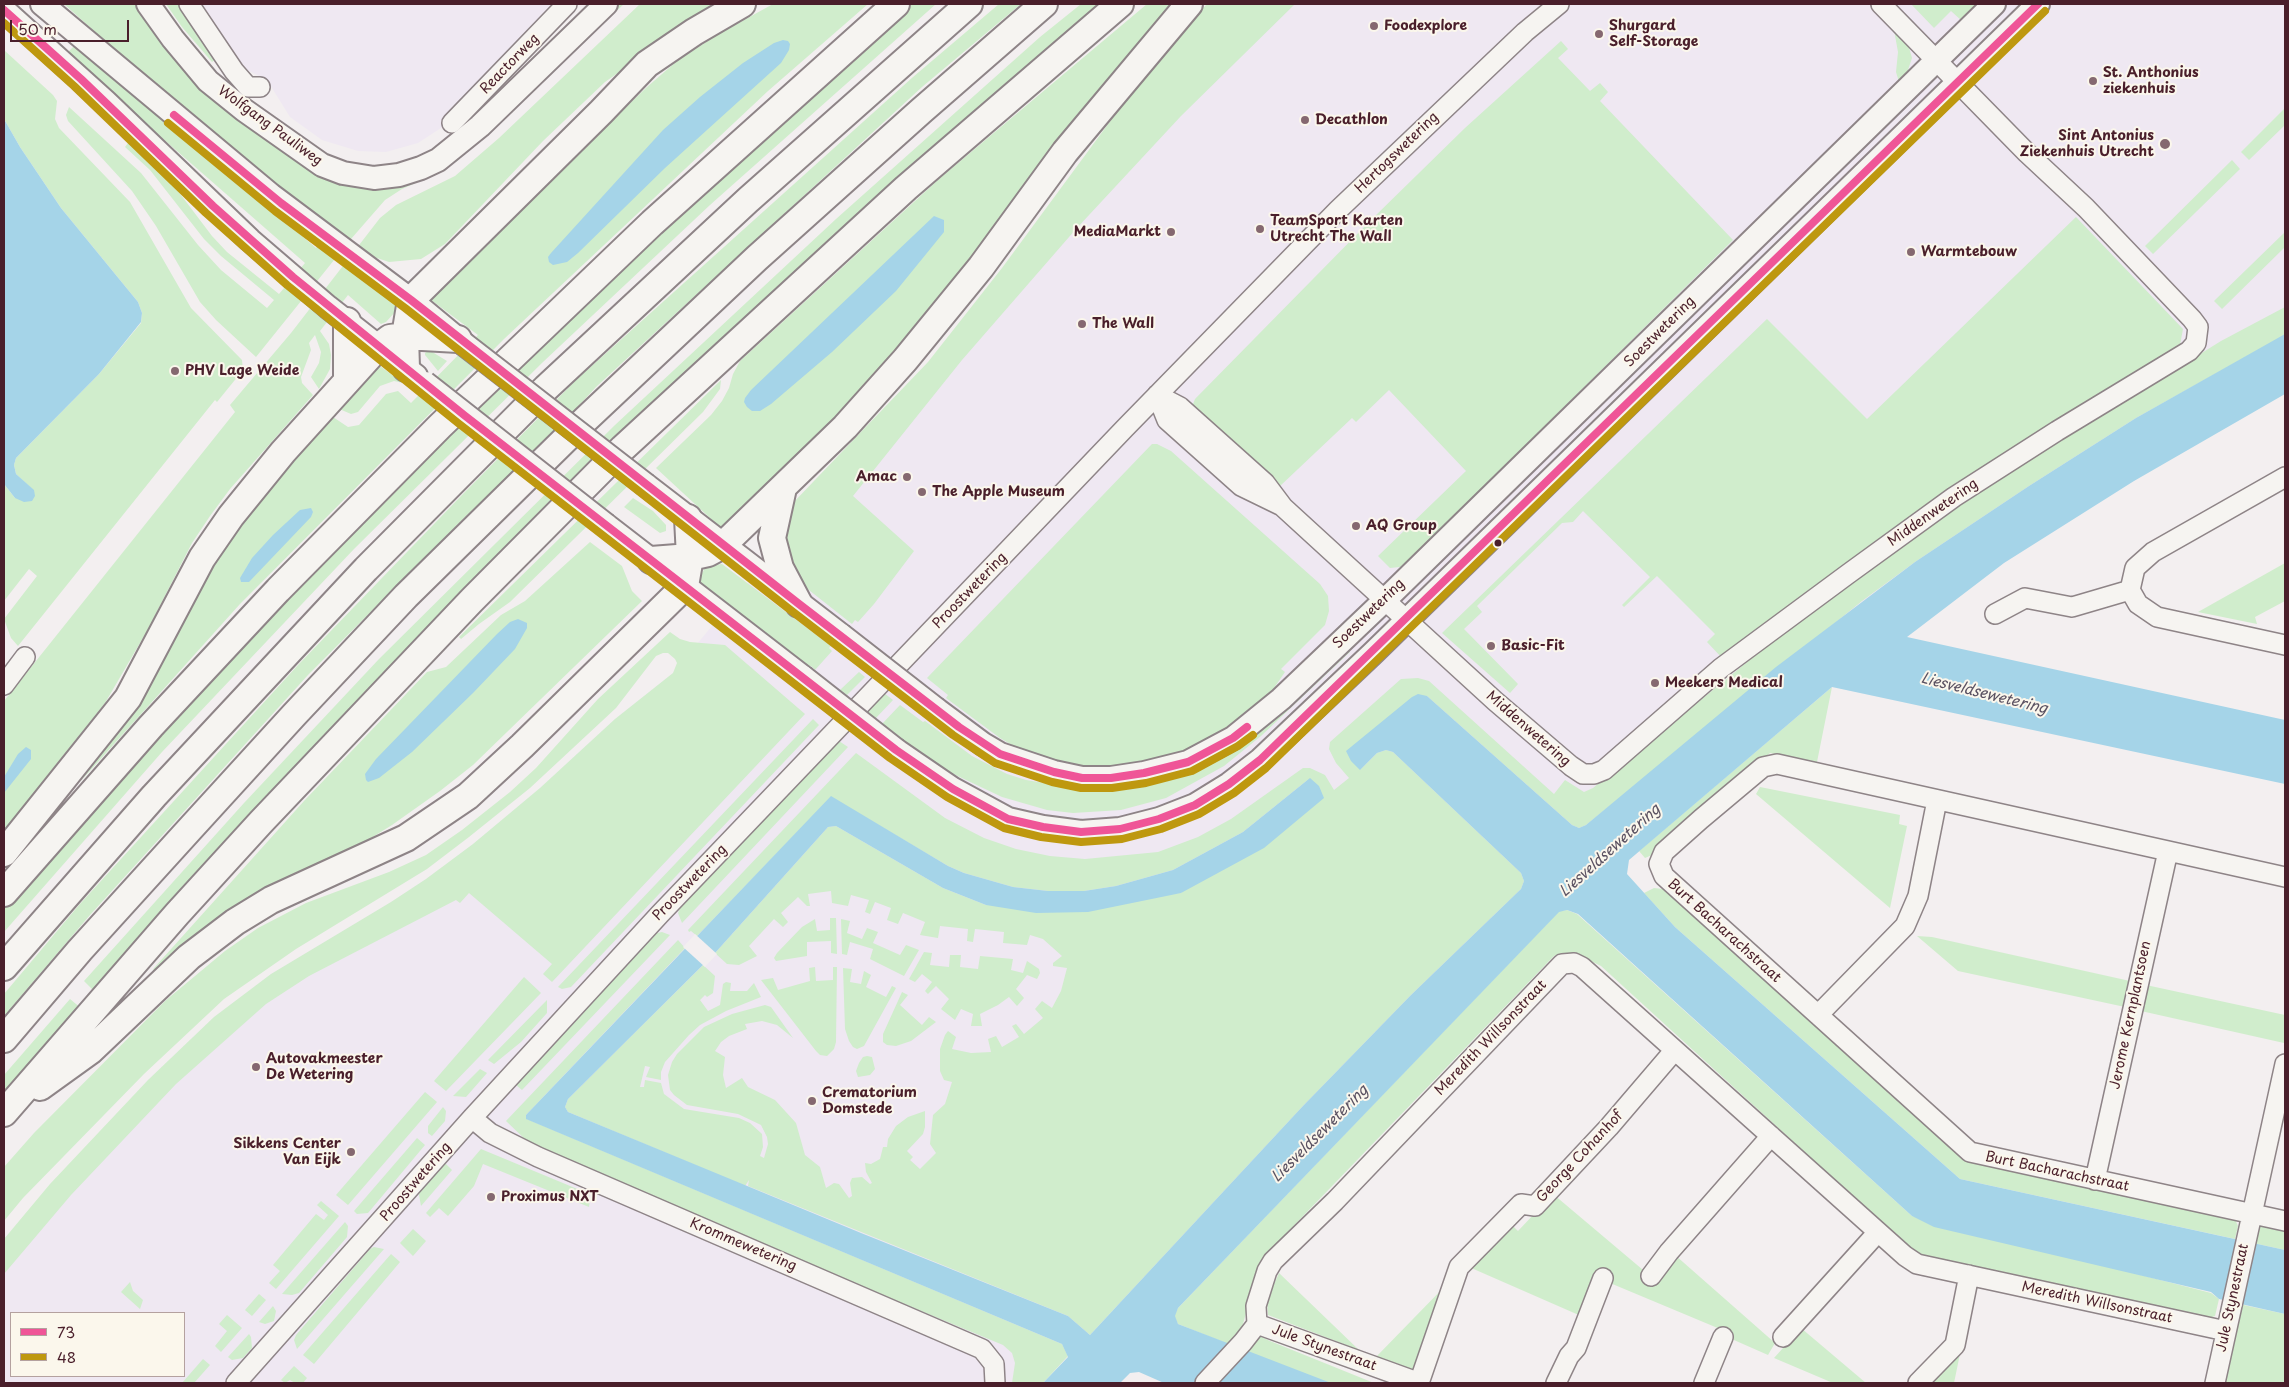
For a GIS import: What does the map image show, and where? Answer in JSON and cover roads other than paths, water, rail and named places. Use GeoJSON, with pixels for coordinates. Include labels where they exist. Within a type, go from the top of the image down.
{"type":"FeatureCollection","features":[{"type":"Feature","properties":{"kind":"highway"},"geometry":{"type":"LineString","coordinates":[[415,375],[406,336],[411,300],[647,64],[694,32],[742,4]]}},
{"type":"Feature","properties":{"kind":"highway"},"geometry":{"type":"LineString","coordinates":[[4,893],[151,726],[278,590],[440,426],[652,223],[896,4]]}},
{"type":"Feature","properties":{"kind":"highway"},"geometry":{"type":"LineString","coordinates":[[4,967],[154,796],[366,568],[546,388],[748,200],[969,4]]}},
{"type":"Feature","properties":{"kind":"highway"},"geometry":{"type":"LineString","coordinates":[[4,1039],[80,950],[208,808],[406,596],[586,419],[758,258],[921,110],[1044,4]]}},
{"type":"Feature","properties":{"kind":"highway"},"geometry":{"type":"LineString","coordinates":[[4,1114],[177,914],[261,822],[472,600],[623,448],[906,188],[1120,4]]}},
{"type":"Feature","properties":{"kind":"highway"},"geometry":{"type":"LineString","coordinates":[[651,560],[690,557],[708,553],[723,545],[845,427],[905,360],[981,267],[1065,152],[1189,4]]}},
{"type":"Feature","properties":{"kind":"highway"},"geometry":{"type":"LineString","coordinates":[[341,316],[347,381]]}},
{"type":"Feature","properties":{"kind":"highway"},"geometry":{"type":"LineString","coordinates":[[4,853],[128,698],[162,638],[202,558],[232,516],[283,452],[378,347],[390,338],[406,336],[461,341]]}},
{"type":"Feature","properties":{"kind":"highway"},"geometry":{"type":"LineString","coordinates":[[783,488],[772,538],[780,568],[799,604]]}},
{"type":"Feature","properties":{"kind":"highway"},"geometry":{"type":"LineString","coordinates":[[4,1114],[90,1051],[189,957],[235,922],[271,900],[406,838],[468,796],[522,746],[685,586],[690,557],[688,518]]}},
{"type":"Feature","properties":{"kind":"main road","name":"Soestwetering"},"geometry":{"type":"LineString","coordinates":[[42,4],[219,153],[411,300],[799,604],[983,744],[1018,762],[1082,778],[1111,778],[1144,773],[1188,762],[1233,738],[1281,699],[1386,599],[1994,4]]}},
{"type":"Feature","properties":{"kind":"main road","name":"Wolfgang Pauliweg"},"geometry":{"type":"LineString","coordinates":[[148,4],[173,39],[208,81],[244,110],[322,165],[343,173],[374,178],[406,172],[438,160],[480,126],[606,4]]}},
{"type":"Feature","properties":{"kind":"main road","name":"Wolfgang Pauliweg"},"geometry":{"type":"LineString","coordinates":[[160,4],[208,65],[246,100],[325,153],[349,161],[368,164],[401,161],[425,151],[444,140],[589,4]]}},
{"type":"Feature","properties":{"kind":"main road","name":"Soestwetering"},"geometry":{"type":"LineString","coordinates":[[4,10],[81,79],[213,206],[293,277],[378,347],[896,750],[953,790],[1008,819],[1043,827],[1081,832],[1120,829],[1159,819],[1195,805],[1229,784],[1260,760],[2038,4]]}},
{"type":"Feature","properties":{"kind":"street"},"geometry":{"type":"LineString","coordinates":[[189,4],[234,71],[248,87],[260,87]]}},
{"type":"Feature","properties":{"kind":"street","name":"Reactorweg"},"geometry":{"type":"LineString","coordinates":[[452,123],[568,4]]}},
{"type":"Feature","properties":{"kind":"street","name":"Hertogswetering"},"geometry":{"type":"LineString","coordinates":[[1157,395],[1338,210],[1525,32],[1559,4]]}},
{"type":"Feature","properties":{"kind":"street"},"geometry":{"type":"LineString","coordinates":[[1881,4],[1958,82]]}},
{"type":"Feature","properties":{"kind":"street","name":"Middenwetering"},"geometry":{"type":"LineString","coordinates":[[1407,619],[1495,701],[1571,766],[1583,774],[1594,774],[1604,770],[1722,668],[1954,497],[2057,431],[2189,351],[2196,343],[2198,327],[2192,319],[2086,208],[2027,153],[1958,82]]}},
{"type":"Feature","properties":{"kind":"street"},"geometry":{"type":"LineString","coordinates":[[1157,395],[1180,407],[1265,484],[1283,507],[1407,619]]}},
{"type":"Feature","properties":{"kind":"street","name":"Proostwetering"},"geometry":{"type":"LineString","coordinates":[[236,1383],[472,1118],[674,900],[1157,395]]}},
{"type":"Feature","properties":{"kind":"street"},"geometry":{"type":"LineString","coordinates":[[2285,477],[2153,552],[2135,568],[2130,590],[2138,604],[2157,618],[2285,645]]}},
{"type":"Feature","properties":{"kind":"street"},"geometry":{"type":"LineString","coordinates":[[1995,614],[2025,598],[2072,607],[2130,590]]}},
{"type":"Feature","properties":{"kind":"street"},"geometry":{"type":"LineString","coordinates":[[4,685],[25,657]]}},
{"type":"Feature","properties":{"kind":"street","name":"Burt Bacharachstraat"},"geometry":{"type":"LineString","coordinates":[[2285,877],[1777,764],[1763,767],[1664,852],[1659,864],[1664,876],[1970,1152],[2095,1180],[2250,1222],[2285,1221]]}},
{"type":"Feature","properties":{"kind":"street"},"geometry":{"type":"LineString","coordinates":[[1818,1015],[1905,926],[1918,896],[1937,800]]}},
{"type":"Feature","properties":{"kind":"street","name":"Jerome Kernplantsoen"},"geometry":{"type":"LineString","coordinates":[[2095,1180],[2168,851]]}},
{"type":"Feature","properties":{"kind":"street","name":"Meredith Willsonstraat"},"geometry":{"type":"LineString","coordinates":[[1257,1324],[1256,1306],[1267,1272],[1273,1261],[1335,1201],[1562,964],[1574,963],[1582,967],[1878,1232],[1917,1264],[2226,1331]]}},
{"type":"Feature","properties":{"kind":"street","name":"George Cohanhof"},"geometry":{"type":"LineString","coordinates":[[1419,1383],[1460,1268],[1521,1204],[1535,1206],[1609,1127],[1674,1051]]}},
{"type":"Feature","properties":{"kind":"street"},"geometry":{"type":"LineString","coordinates":[[2250,1222],[2285,1064]]}},
{"type":"Feature","properties":{"kind":"street","name":"Krommewetering"},"geometry":{"type":"LineString","coordinates":[[472,1118],[490,1132],[538,1156],[982,1349],[994,1364],[995,1383]]}},
{"type":"Feature","properties":{"kind":"street"},"geometry":{"type":"LineString","coordinates":[[1651,1276],[1669,1252],[1771,1136]]}},
{"type":"Feature","properties":{"kind":"street","name":"Jule Stynestraat"},"geometry":{"type":"LineString","coordinates":[[2215,1383],[2250,1222]]}},
{"type":"Feature","properties":{"kind":"street"},"geometry":{"type":"LineString","coordinates":[[1783,1337],[1878,1232]]}},
{"type":"Feature","properties":{"kind":"street"},"geometry":{"type":"LineString","coordinates":[[1918,1383],[1955,1345],[1969,1275]]}},
{"type":"Feature","properties":{"kind":"street"},"geometry":{"type":"LineString","coordinates":[[1556,1383],[1568,1356],[1576,1348],[1603,1278]]}},
{"type":"Feature","properties":{"kind":"street"},"geometry":{"type":"LineString","coordinates":[[1205,1383],[1257,1324]]}},
{"type":"Feature","properties":{"kind":"street","name":"Jule Stynestraat"},"geometry":{"type":"LineString","coordinates":[[1257,1324],[1419,1383]]}},
{"type":"Feature","properties":{"kind":"street"},"geometry":{"type":"LineString","coordinates":[[1704,1383],[1723,1337]]}},
{"type":"Feature","properties":{"kind":"water"},"geometry":{"type":"Polygon","coordinates":[[[783,40],[788,41],[790,44],[789,50],[781,63],[665,168],[578,253],[567,262],[553,265],[549,262],[548,257],[551,253],[663,130],[700,97],[743,63],[774,43],[783,40]]]}},
{"type":"Feature","properties":{"kind":"water"},"geometry":{"type":"Polygon","coordinates":[[[4,119],[20,147],[61,208],[138,302],[142,313],[141,322],[99,374],[16,458],[14,465],[16,474],[34,490],[35,496],[32,501],[24,502],[15,498],[4,484],[4,119]]]}},
{"type":"Feature","properties":{"kind":"water"},"geometry":{"type":"Polygon","coordinates":[[[934,216],[944,220],[944,232],[896,291],[832,352],[771,404],[760,411],[752,411],[747,407],[744,402],[751,390],[934,216]]]}},
{"type":"Feature","properties":{"kind":"water","name":"Liesveldsewetering"},"geometry":{"type":"Polygon","coordinates":[[[2285,334],[2285,394],[2134,481],[2004,563],[1907,637],[2285,720],[2285,784],[1832,687],[1629,860],[1627,874],[1675,927],[1960,1179],[2285,1250],[2285,1314],[2219,1299],[2211,1292],[1934,1227],[1912,1216],[1578,914],[1567,910],[1559,912],[1178,1308],[1175,1316],[1178,1324],[1331,1383],[1164,1383],[1139,1372],[1130,1373],[1120,1383],[1043,1383],[1068,1357],[1062,1344],[526,1119],[526,1115],[831,796],[948,866],[964,873],[1013,887],[1048,891],[1084,891],[1116,886],[1173,870],[1243,832],[1310,778],[1319,786],[1324,798],[1264,848],[1181,893],[1088,912],[1036,913],[986,905],[943,888],[836,826],[828,827],[715,953],[568,1099],[565,1107],[568,1112],[1068,1316],[1090,1335],[1302,1107],[1411,995],[1521,889],[1524,881],[1521,873],[1393,752],[1386,750],[1377,753],[1360,770],[1351,761],[1346,751],[1412,697],[1418,694],[1427,696],[1572,825],[1579,828],[1586,825],[1776,667],[1915,562],[2136,418],[2285,334]]]}},
{"type":"Feature","properties":{"kind":"water"},"geometry":{"type":"Polygon","coordinates":[[[311,508],[313,512],[311,517],[249,582],[241,582],[240,578],[252,558],[273,535],[300,510],[311,508]]]}},
{"type":"Feature","properties":{"kind":"water"},"geometry":{"type":"Polygon","coordinates":[[[518,619],[527,623],[527,628],[515,649],[412,752],[379,778],[368,782],[365,774],[376,759],[497,634],[510,622],[518,619]]]}},
{"type":"Feature","properties":{"kind":"water"},"geometry":{"type":"Polygon","coordinates":[[[26,747],[31,750],[31,759],[4,793],[4,777],[18,754],[26,747]]]}},
{"type":"Feature","properties":{"kind":"place","name":"Foodexplore"},"geometry":{"type":"Point","coordinates":[1374,26]}},
{"type":"Feature","properties":{"kind":"place","name":"Shurgard Self-Storage"},"geometry":{"type":"Point","coordinates":[1599,34]}},
{"type":"Feature","properties":{"kind":"place","name":"St. Anthonius ziekenhuis"},"geometry":{"type":"Point","coordinates":[2093,81]}},
{"type":"Feature","properties":{"kind":"place","name":"Decathlon"},"geometry":{"type":"Point","coordinates":[1305,120]}},
{"type":"Feature","properties":{"kind":"place","name":"Sint Antonius Ziekenhuis Utrecht"},"geometry":{"type":"Point","coordinates":[2165,144]}},
{"type":"Feature","properties":{"kind":"place","name":"TeamSport Karten Utrecht The Wall"},"geometry":{"type":"Point","coordinates":[1260,229]}},
{"type":"Feature","properties":{"kind":"place","name":"MediaMarkt"},"geometry":{"type":"Point","coordinates":[1171,232]}},
{"type":"Feature","properties":{"kind":"place","name":"Warmtebouw"},"geometry":{"type":"Point","coordinates":[1911,252]}},
{"type":"Feature","properties":{"kind":"place","name":"The Wall"},"geometry":{"type":"Point","coordinates":[1082,324]}},
{"type":"Feature","properties":{"kind":"place","name":"PHV Lage Weide"},"geometry":{"type":"Point","coordinates":[175,371]}},
{"type":"Feature","properties":{"kind":"place","name":"Amac"},"geometry":{"type":"Point","coordinates":[907,477]}},
{"type":"Feature","properties":{"kind":"place","name":"The Apple Museum"},"geometry":{"type":"Point","coordinates":[922,492]}},
{"type":"Feature","properties":{"kind":"place","name":"AQ Group"},"geometry":{"type":"Point","coordinates":[1356,526]}},
{"type":"Feature","properties":{"kind":"place","name":"Basic-Fit"},"geometry":{"type":"Point","coordinates":[1491,646]}},
{"type":"Feature","properties":{"kind":"place","name":"Meekers Medical"},"geometry":{"type":"Point","coordinates":[1655,683]}},
{"type":"Feature","properties":{"kind":"place","name":"Autovakmeester De Wetering"},"geometry":{"type":"Point","coordinates":[256,1067]}},
{"type":"Feature","properties":{"kind":"place","name":"Crematorium Domstede"},"geometry":{"type":"Point","coordinates":[812,1101]}},
{"type":"Feature","properties":{"kind":"place","name":"Sikkens Center Van Eijk"},"geometry":{"type":"Point","coordinates":[351,1152]}},
{"type":"Feature","properties":{"kind":"place","name":"Proximus NXT"},"geometry":{"type":"Point","coordinates":[491,1197]}}]}
